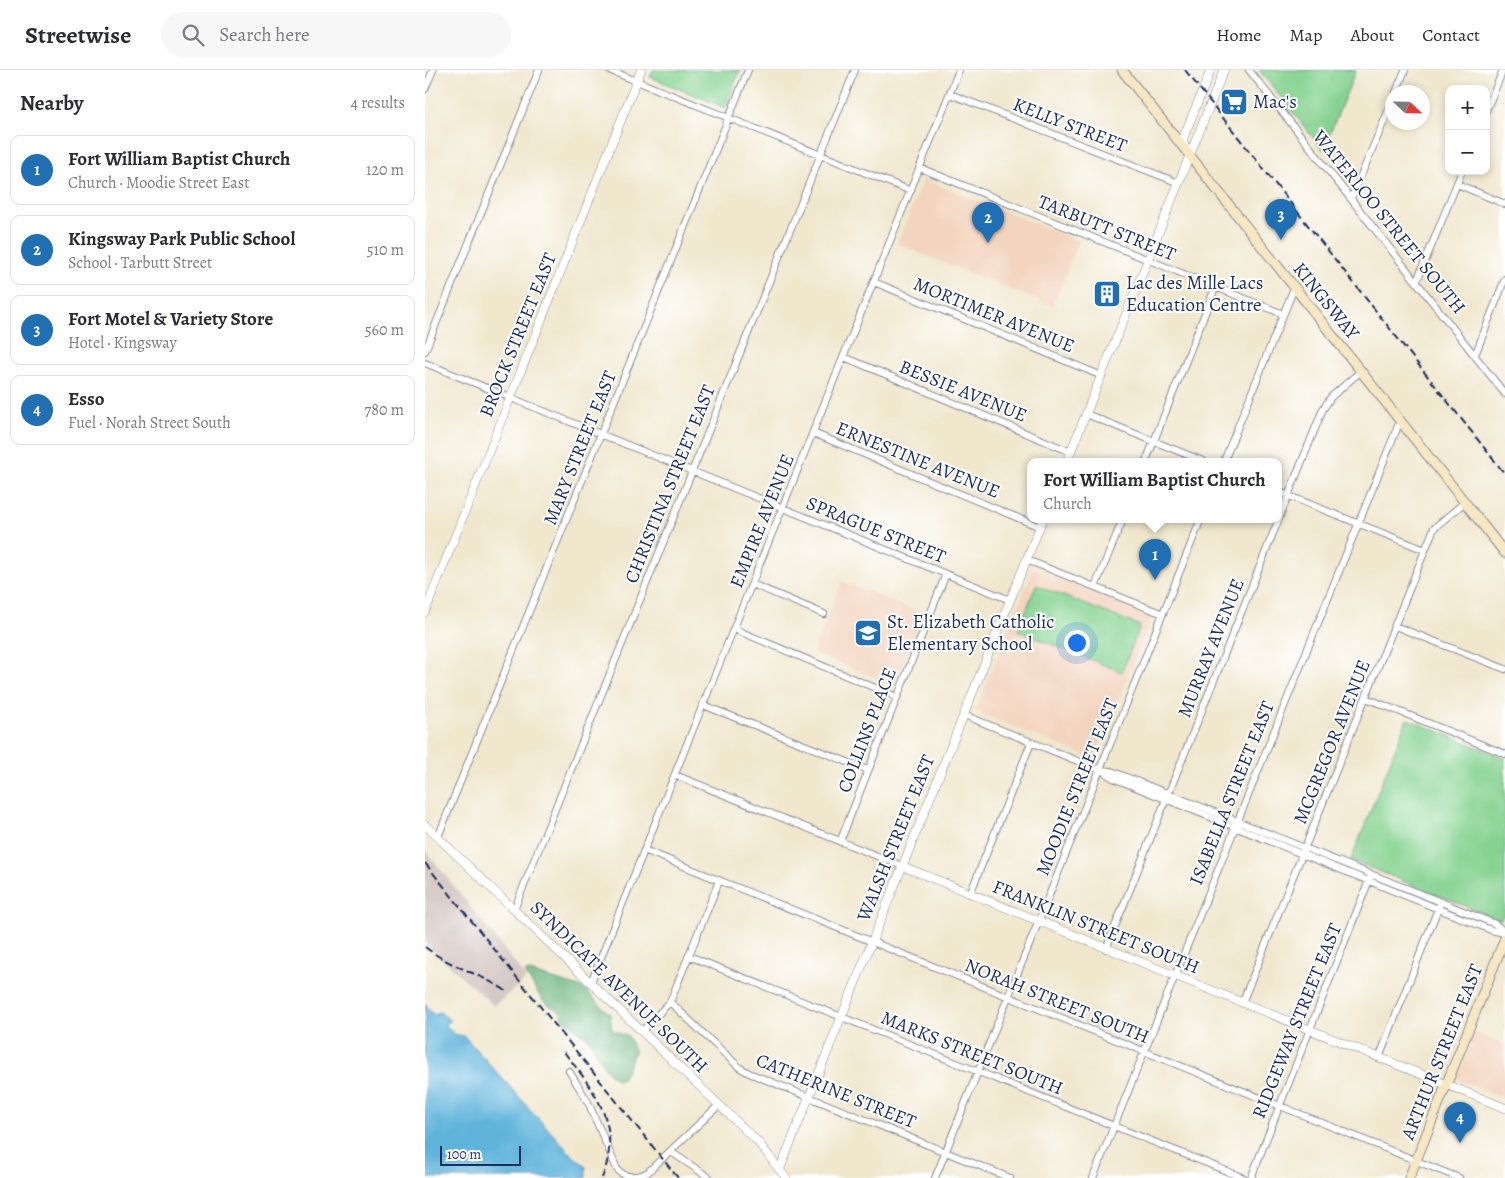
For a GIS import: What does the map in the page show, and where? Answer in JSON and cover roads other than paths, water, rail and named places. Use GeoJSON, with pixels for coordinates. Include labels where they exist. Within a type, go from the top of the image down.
{"type":"FeatureCollection","features":[{"type":"Feature","properties":{"kind":"main road","name":"KINGSWAY"},"geometry":{"type":"LineString","coordinates":[[1121,71],[1505,552]]}},
{"type":"Feature","properties":{"kind":"main road","name":"ARTHUR STREET EAST"},"geometry":{"type":"LineString","coordinates":[[1409,1178],[1505,938]]}},
{"type":"Feature","properties":{"kind":"street"},"geometry":{"type":"LineString","coordinates":[[425,89],[433,70]]}},
{"type":"Feature","properties":{"kind":"street"},"geometry":{"type":"LineString","coordinates":[[425,350],[539,70]]}},
{"type":"Feature","properties":{"kind":"street"},"geometry":{"type":"LineString","coordinates":[[609,70],[911,191]]}},
{"type":"Feature","properties":{"kind":"street","name":"BROCK STREET EAST"},"geometry":{"type":"LineString","coordinates":[[425,612],[641,70]]}},
{"type":"Feature","properties":{"kind":"street","name":"MARY STREET EAST"},"geometry":{"type":"LineString","coordinates":[[438,837],[748,70]]}},
{"type":"Feature","properties":{"kind":"street","name":"CHRISTINA STREET EAST"},"geometry":{"type":"LineString","coordinates":[[515,910],[855,70]]}},
{"type":"Feature","properties":{"kind":"street","name":"EMPIRE AVENUE"},"geometry":{"type":"LineString","coordinates":[[591,982],[959,70]]}},
{"type":"Feature","properties":{"kind":"street"},"geometry":{"type":"LineString","coordinates":[[1189,157],[1183,142],[1184,136],[1211,70]]}},
{"type":"Feature","properties":{"kind":"street"},"geometry":{"type":"LineString","coordinates":[[1068,458],[1224,70]]}},
{"type":"Feature","properties":{"kind":"street","name":"WATERLOO STREET SOUTH"},"geometry":{"type":"LineString","coordinates":[[1249,70],[1505,394]]}},
{"type":"Feature","properties":{"kind":"street"},"geometry":{"type":"LineString","coordinates":[[1398,85],[1405,70]]}},
{"type":"Feature","properties":{"kind":"street"},"geometry":{"type":"LineString","coordinates":[[1490,101],[1503,70]]}},
{"type":"Feature","properties":{"kind":"street","name":"KELLY STREET"},"geometry":{"type":"LineString","coordinates":[[950,94],[1179,183]]}},
{"type":"Feature","properties":{"kind":"street"},"geometry":{"type":"LineString","coordinates":[[1351,199],[1385,119]]}},
{"type":"Feature","properties":{"kind":"street","name":"TARBUTT STREET"},"geometry":{"type":"LineString","coordinates":[[920,168],[1283,314]]}},
{"type":"Feature","properties":{"kind":"street"},"geometry":{"type":"LineString","coordinates":[[1417,281],[1460,175]]}},
{"type":"Feature","properties":{"kind":"street"},"geometry":{"type":"LineString","coordinates":[[1457,184],[1505,204]]}},
{"type":"Feature","properties":{"kind":"street"},"geometry":{"type":"LineString","coordinates":[[1475,354],[1505,279]]}},
{"type":"Feature","properties":{"kind":"street","name":"MORTIMER AVENUE"},"geometry":{"type":"LineString","coordinates":[[874,282],[1102,376]]}},
{"type":"Feature","properties":{"kind":"street"},"geometry":{"type":"LineString","coordinates":[[1147,458],[1215,288]]}},
{"type":"Feature","properties":{"kind":"street"},"geometry":{"type":"LineString","coordinates":[[1225,458],[1294,288]]}},
{"type":"Feature","properties":{"kind":"street","name":"BESSIE AVENUE"},"geometry":{"type":"LineString","coordinates":[[844,358],[1071,452]]}},
{"type":"Feature","properties":{"kind":"street","name":"SPRAGUE STREET"},"geometry":{"type":"LineString","coordinates":[[425,363],[1011,600]]}},
{"type":"Feature","properties":{"kind":"street","name":"MURRAY AVENUE"},"geometry":{"type":"LineString","coordinates":[[1282,516],[1327,403],[1361,371]]}},
{"type":"Feature","properties":{"kind":"street"},"geometry":{"type":"LineString","coordinates":[[1086,414],[1195,458]]}},
{"type":"Feature","properties":{"kind":"street","name":"ISABELLA STREET EAST"},"geometry":{"type":"LineString","coordinates":[[1093,1178],[1357,523],[1400,421]]}},
{"type":"Feature","properties":{"kind":"street","name":"ERNESTINE AVENUE"},"geometry":{"type":"LineString","coordinates":[[813,433],[1027,522]]}},
{"type":"Feature","properties":{"kind":"street"},"geometry":{"type":"LineString","coordinates":[[1282,493],[1425,550]]}},
{"type":"Feature","properties":{"kind":"street","name":"MCGREGOR AVENUE"},"geometry":{"type":"LineString","coordinates":[[1242,1003],[1434,528],[1465,502]]}},
{"type":"Feature","properties":{"kind":"street","name":"ERNESTINE AVENUE"},"geometry":{"type":"LineString","coordinates":[[1030,523],[1040,527]]}},
{"type":"Feature","properties":{"kind":"street","name":"WALSH STREET EAST"},"geometry":{"type":"LineString","coordinates":[[780,1169],[1042,523]]}},
{"type":"Feature","properties":{"kind":"street"},"geometry":{"type":"LineString","coordinates":[[1095,587],[1121,523]]}},
{"type":"Feature","properties":{"kind":"street","name":"MOODIE STREET EAST"},"geometry":{"type":"LineString","coordinates":[[935,1178],[1199,523]]}},
{"type":"Feature","properties":{"kind":"street","name":"MURRAY AVENUE"},"geometry":{"type":"LineString","coordinates":[[1106,949],[1279,523]]}},
{"type":"Feature","properties":{"kind":"street"},"geometry":{"type":"LineString","coordinates":[[1027,560],[1163,614]]}},
{"type":"Feature","properties":{"kind":"street","name":"COLLINS PLACE"},"geometry":{"type":"LineString","coordinates":[[840,842],[946,574]]}},
{"type":"Feature","properties":{"kind":"street"},"geometry":{"type":"LineString","coordinates":[[752,584],[824,614]]}},
{"type":"Feature","properties":{"kind":"street"},"geometry":{"type":"LineString","coordinates":[[1395,626],[1505,669]]}},
{"type":"Feature","properties":{"kind":"street"},"geometry":{"type":"LineString","coordinates":[[734,629],[897,696]]}},
{"type":"Feature","properties":{"kind":"street"},"geometry":{"type":"LineString","coordinates":[[1366,698],[1505,754]]}},
{"type":"Feature","properties":{"kind":"street"},"geometry":{"type":"LineString","coordinates":[[703,705],[868,770]]}},
{"type":"Feature","properties":{"kind":"street"},"geometry":{"type":"LineString","coordinates":[[964,715],[1100,770],[1111,771],[1167,797],[1439,906],[1491,930],[1505,932]]}},
{"type":"Feature","properties":{"kind":"street"},"geometry":{"type":"LineString","coordinates":[[970,894],[1031,742]]}},
{"type":"Feature","properties":{"kind":"street","name":"FRANKLIN STREET SOUTH"},"geometry":{"type":"LineString","coordinates":[[675,775],[1505,1108]]}},
{"type":"Feature","properties":{"kind":"street","name":"SYNDICATE AVENUE SOUTH"},"geometry":{"type":"LineString","coordinates":[[425,825],[758,1142],[786,1178]]}},
{"type":"Feature","properties":{"kind":"street","name":"NORAH STREET SOUTH"},"geometry":{"type":"LineString","coordinates":[[644,850],[1459,1178]]}},
{"type":"Feature","properties":{"kind":"street","name":"RIDGEWAY STREET EAST"},"geometry":{"type":"LineString","coordinates":[[1251,1178],[1370,878]]}},
{"type":"Feature","properties":{"kind":"street"},"geometry":{"type":"LineString","coordinates":[[642,1031],[671,1002],[719,881]]}},
{"type":"Feature","properties":{"kind":"street"},"geometry":{"type":"LineString","coordinates":[[1379,1058],[1439,906]]}},
{"type":"Feature","properties":{"kind":"street","name":"MARKS STREET SOUTH"},"geometry":{"type":"LineString","coordinates":[[689,956],[1244,1178]]}},
{"type":"Feature","properties":{"kind":"street","name":"CATHERINE STREET"},"geometry":{"type":"LineString","coordinates":[[671,1002],[739,1067],[1010,1178]]}},
{"type":"Feature","properties":{"kind":"street"},"geometry":{"type":"LineString","coordinates":[[569,1072],[588,1102],[621,1175],[626,1178],[640,1177],[671,1152],[719,1106]]}},
{"type":"Feature","properties":{"kind":"street"},"geometry":{"type":"LineString","coordinates":[[671,1152],[710,1178]]}},
{"type":"Feature","properties":{"kind":"water"},"geometry":{"type":"Polygon","coordinates":[[[425,1004],[434,1015],[440,1012],[451,1021],[445,1024],[454,1034],[464,1036],[569,1152],[586,1167],[586,1178],[425,1178],[425,1004]]]}},
{"type":"Feature","properties":{"kind":"railway"},"geometry":{"type":"LineString","coordinates":[[1185,70],[1505,474]]}},
{"type":"Feature","properties":{"kind":"railway"},"geometry":{"type":"LineString","coordinates":[[425,863],[678,1178]]}},
{"type":"Feature","properties":{"kind":"railway"},"geometry":{"type":"LineString","coordinates":[[425,947],[445,960],[486,979],[506,991]]}},
{"type":"Feature","properties":{"kind":"railway"},"geometry":{"type":"LineString","coordinates":[[564,1052],[586,1081],[603,1110],[609,1142],[608,1159],[602,1178]]}},
{"type":"Feature","properties":{"kind":"place","name":"Mac's"},"geometry":{"type":"Point","coordinates":[1234,102]}},
{"type":"Feature","properties":{"kind":"place","name":"Fort Motel & Variety Store"},"geometry":{"type":"Point","coordinates":[1281,240]}},
{"type":"Feature","properties":{"kind":"place","name":"Kingsway Park Public School"},"geometry":{"type":"Point","coordinates":[988,243]}},
{"type":"Feature","properties":{"kind":"place","name":"Lac des Mille Lacs Education Centre"},"geometry":{"type":"Point","coordinates":[1107,294]}},
{"type":"Feature","properties":{"kind":"place","name":"Fort William Baptist Church"},"geometry":{"type":"Point","coordinates":[1155,580]}},
{"type":"Feature","properties":{"kind":"place","name":"St. Elizabeth Catholic Elementary School"},"geometry":{"type":"Point","coordinates":[868,633]}},
{"type":"Feature","properties":{"kind":"place","name":"Esso"},"geometry":{"type":"Point","coordinates":[1460,1143]}}]}
